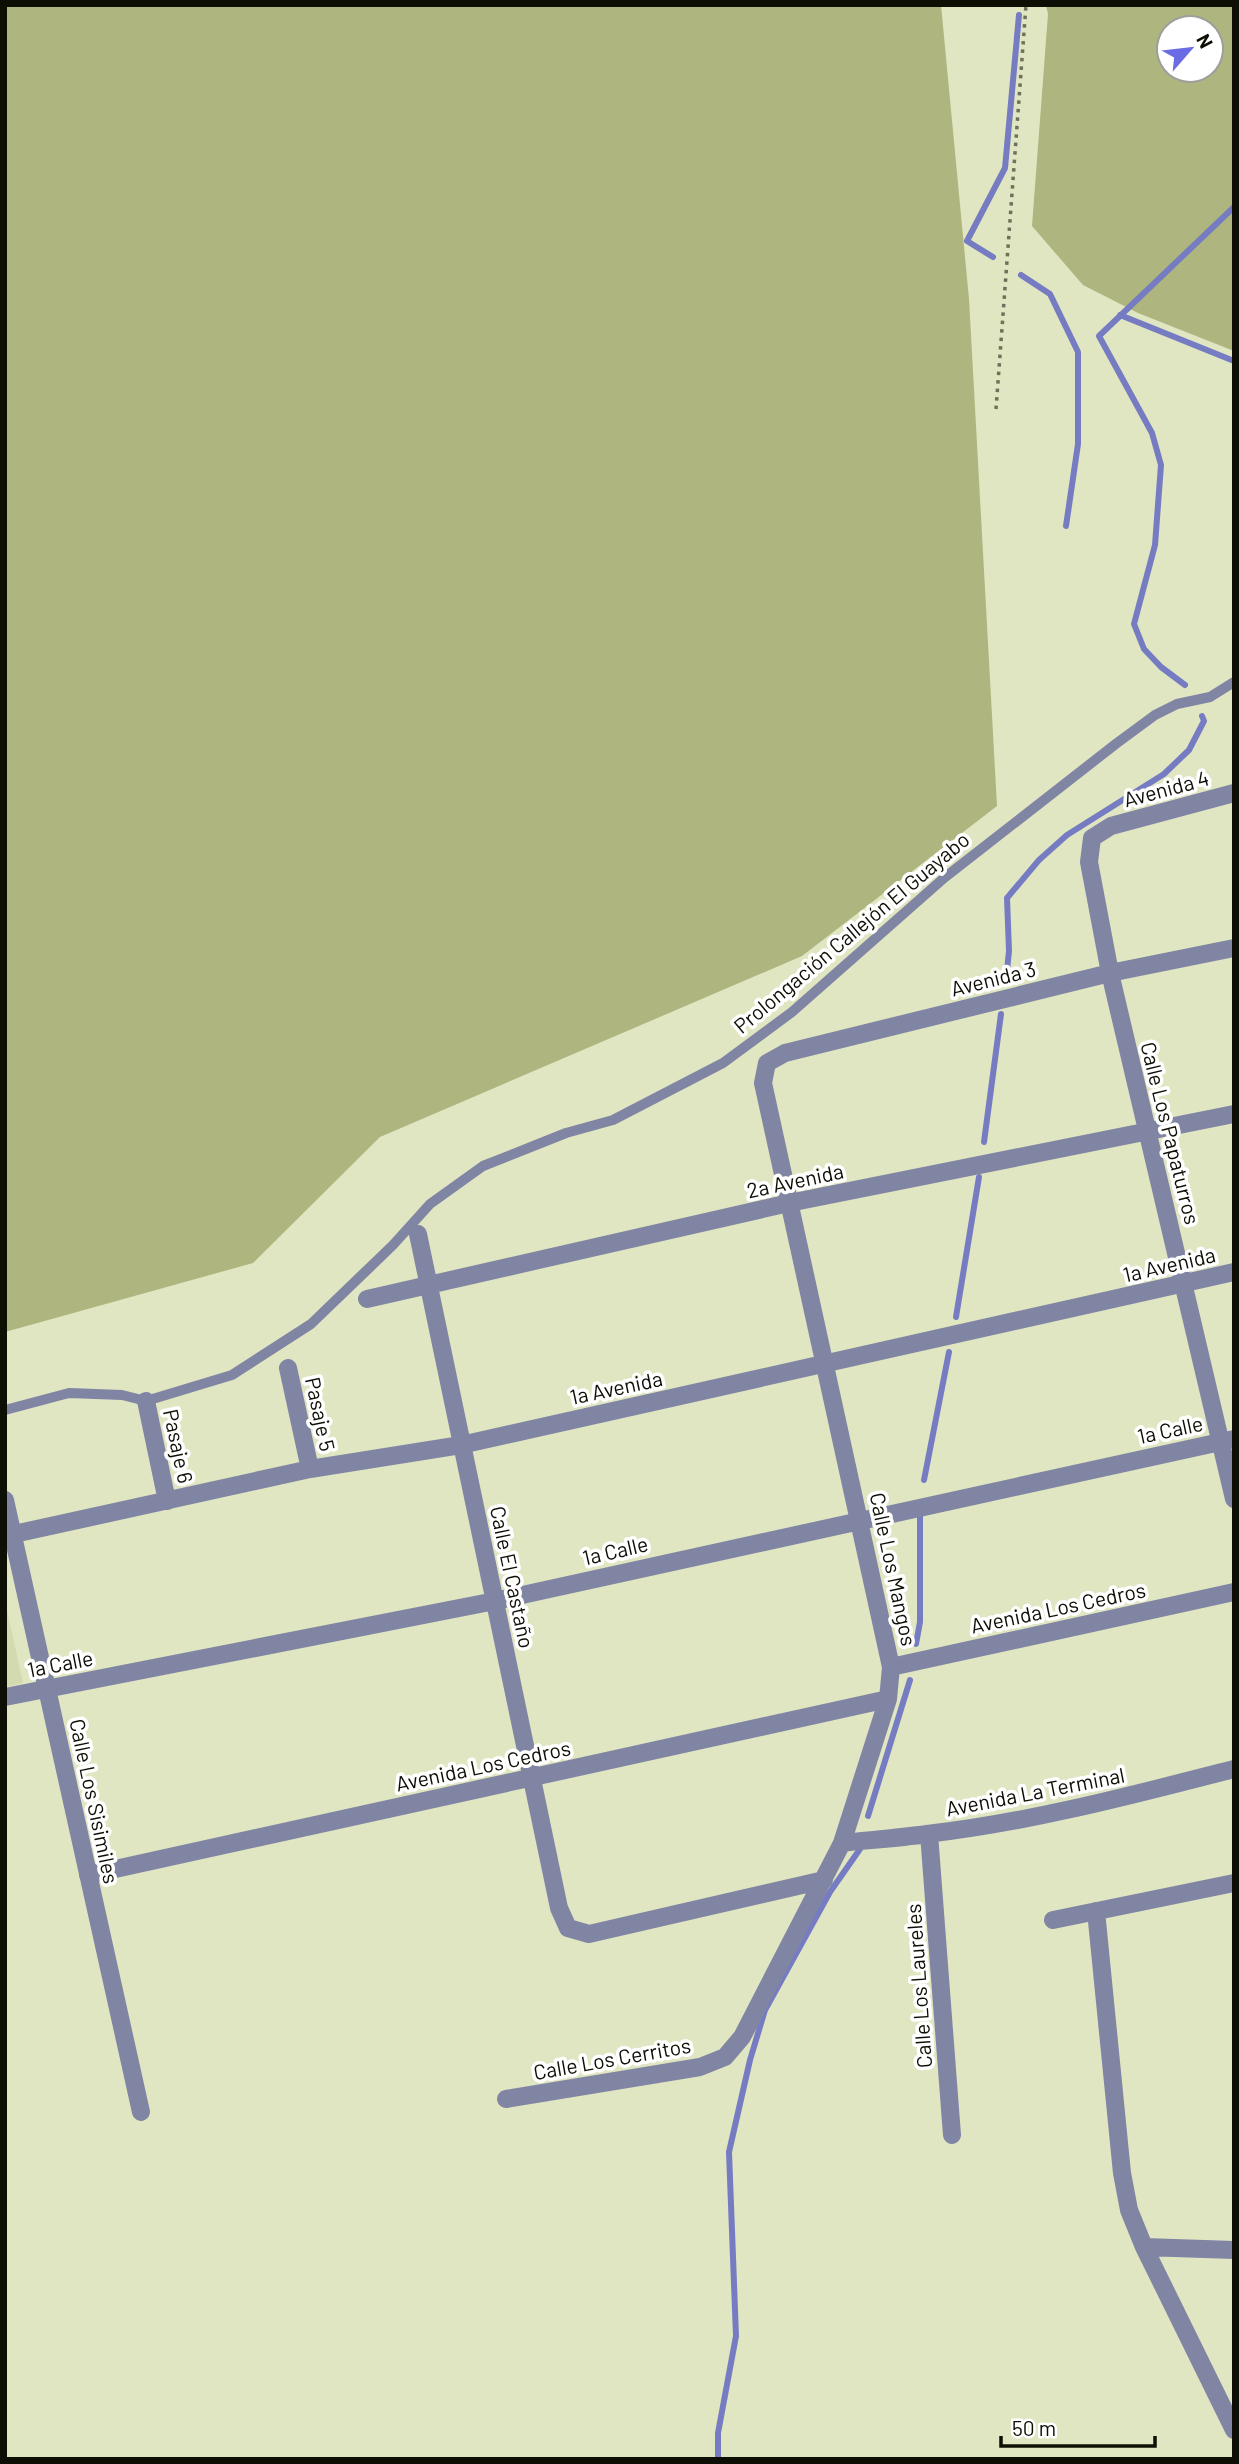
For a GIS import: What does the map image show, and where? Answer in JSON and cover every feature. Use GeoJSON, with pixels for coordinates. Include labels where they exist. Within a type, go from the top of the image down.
{"type":"FeatureCollection","features":[{"type":"Feature","properties":{"kind":"street","name":"Avenida 4"},"geometry":{"type":"LineString","coordinates":[[1111,826],[1234,793]]}},
{"type":"Feature","properties":{"kind":"street","name":"Calle Los Papaturros"},"geometry":{"type":"LineString","coordinates":[[1111,826],[1092,838],[1089,862],[1110,973],[1147,1132],[1184,1284],[1227,1440],[1234,1499]]}},
{"type":"Feature","properties":{"kind":"street","name":"Avenida 3"},"geometry":{"type":"LineString","coordinates":[[767,1063],[785,1053],[1110,973],[1234,948]]}},
{"type":"Feature","properties":{"kind":"street","name":"Calle Los Mangos"},"geometry":{"type":"LineString","coordinates":[[725,2057],[743,2037],[842,1843],[888,1699],[891,1667],[763,1083],[767,1063]]}},
{"type":"Feature","properties":{"kind":"street","name":"2a Avenida"},"geometry":{"type":"LineString","coordinates":[[367,1299],[789,1203],[1234,1114]]}},
{"type":"Feature","properties":{"kind":"street","name":"Calle El Castaño"},"geometry":{"type":"LineString","coordinates":[[418,1234],[559,1908],[568,1928],[589,1934],[824,1880]]}},
{"type":"Feature","properties":{"kind":"street","name":"1a Avenida"},"geometry":{"type":"LineString","coordinates":[[9,1536],[310,1469],[461,1445],[1234,1272]]}},
{"type":"Feature","properties":{"kind":"street","name":"Pasaje 5"},"geometry":{"type":"LineString","coordinates":[[288,1368],[310,1469]]}},
{"type":"Feature","properties":{"kind":"street","name":"Pasaje 6"},"geometry":{"type":"LineString","coordinates":[[146,1401],[167,1501]]}},
{"type":"Feature","properties":{"kind":"street","name":"1a Calle"},"geometry":{"type":"LineString","coordinates":[[5,1698],[495,1601],[1227,1440]]}},
{"type":"Feature","properties":{"kind":"street","name":"Calle Los Sisimiles"},"geometry":{"type":"LineString","coordinates":[[5,1500],[9,1536],[47,1688],[141,2112]]}},
{"type":"Feature","properties":{"kind":"street","name":"Avenida Los Cedros"},"geometry":{"type":"LineString","coordinates":[[891,1667],[1234,1592]]}},
{"type":"Feature","properties":{"kind":"street","name":"Avenida Los Cedros"},"geometry":{"type":"LineString","coordinates":[[88,1875],[888,1699]]}},
{"type":"Feature","properties":{"kind":"street","name":"Avenida La Terminal"},"geometry":{"type":"LineString","coordinates":[[842,1843],[929,1834],[1086,1805],[1234,1769]]}},
{"type":"Feature","properties":{"kind":"street","name":"Calle Los Laureles"},"geometry":{"type":"LineString","coordinates":[[929,1834],[952,2135]]}},
{"type":"Feature","properties":{"kind":"street"},"geometry":{"type":"LineString","coordinates":[[1053,1920],[1234,1882]]}},
{"type":"Feature","properties":{"kind":"street"},"geometry":{"type":"LineString","coordinates":[[1096,1911],[1122,2172],[1129,2210],[1143,2247],[1234,2430]]}},
{"type":"Feature","properties":{"kind":"street","name":"Calle Los Cerritos"},"geometry":{"type":"LineString","coordinates":[[506,2099],[701,2067],[725,2057]]}},
{"type":"Feature","properties":{"kind":"street"},"geometry":{"type":"LineString","coordinates":[[1143,2247],[1234,2250]]}},
{"type":"Feature","properties":{"kind":"lane","name":"Prolongación Callejón El Guayabo"},"geometry":{"type":"LineString","coordinates":[[5,1410],[68,1393],[122,1395],[146,1401],[232,1376],[311,1324],[393,1245],[430,1204],[483,1166],[566,1133],[613,1120],[723,1063],[792,1012],[944,878],[1117,743],[1155,715],[1177,704],[1210,697],[1234,682]]}},
{"type":"Feature","properties":{"kind":"path"},"geometry":{"type":"LineString","coordinates":[[996,409],[1026,5]]}},
{"type":"Feature","properties":{"kind":"shaded area"},"geometry":{"type":"Polygon","coordinates":[[[5,5],[941,5],[969,299],[997,806],[802,956],[380,1137],[253,1263],[5,1332],[5,5]]]}},
{"type":"Feature","properties":{"kind":"shaded area"},"geometry":{"type":"Polygon","coordinates":[[[1046,5],[1234,5],[1234,351],[1138,313],[1083,285],[1032,226],[1048,14],[1046,5]]]}},
{"type":"Feature","properties":{"kind":"shaded area"},"geometry":{"type":"Polygon","coordinates":[[[5,1601],[23,1683],[5,1687],[5,1601]]]}},
{"type":"Feature","properties":{"kind":"waterway"},"geometry":{"type":"LineString","coordinates":[[993,257],[967,241],[1005,168],[1019,15]]}},
{"type":"Feature","properties":{"kind":"waterway"},"geometry":{"type":"LineString","coordinates":[[1185,685],[1161,667],[1144,649],[1134,624],[1155,545],[1161,465],[1152,433],[1099,336],[1234,207]]}},
{"type":"Feature","properties":{"kind":"waterway"},"geometry":{"type":"LineString","coordinates":[[1021,275],[1050,294],[1078,352],[1078,444],[1066,526]]}},
{"type":"Feature","properties":{"kind":"waterway"},"geometry":{"type":"LineString","coordinates":[[1120,315],[1234,361]]}},
{"type":"Feature","properties":{"kind":"waterway"},"geometry":{"type":"LineString","coordinates":[[1006,980],[1009,951],[1007,898],[1039,860],[1067,835],[1164,774],[1189,750],[1204,721],[1202,716]]}},
{"type":"Feature","properties":{"kind":"waterway"},"geometry":{"type":"LineString","coordinates":[[984,1142],[1001,1014]]}},
{"type":"Feature","properties":{"kind":"waterway"},"geometry":{"type":"LineString","coordinates":[[956,1317],[979,1177]]}},
{"type":"Feature","properties":{"kind":"waterway"},"geometry":{"type":"LineString","coordinates":[[924,1480],[949,1352]]}},
{"type":"Feature","properties":{"kind":"waterway"},"geometry":{"type":"LineString","coordinates":[[916,1644],[920,1622],[920,1515]]}},
{"type":"Feature","properties":{"kind":"waterway"},"geometry":{"type":"LineString","coordinates":[[868,1816],[910,1680]]}},
{"type":"Feature","properties":{"kind":"waterway"},"geometry":{"type":"LineString","coordinates":[[718,2459],[718,2433],[736,2336],[729,2152],[750,2060],[765,2010],[830,1892],[860,1849]]}}]}
